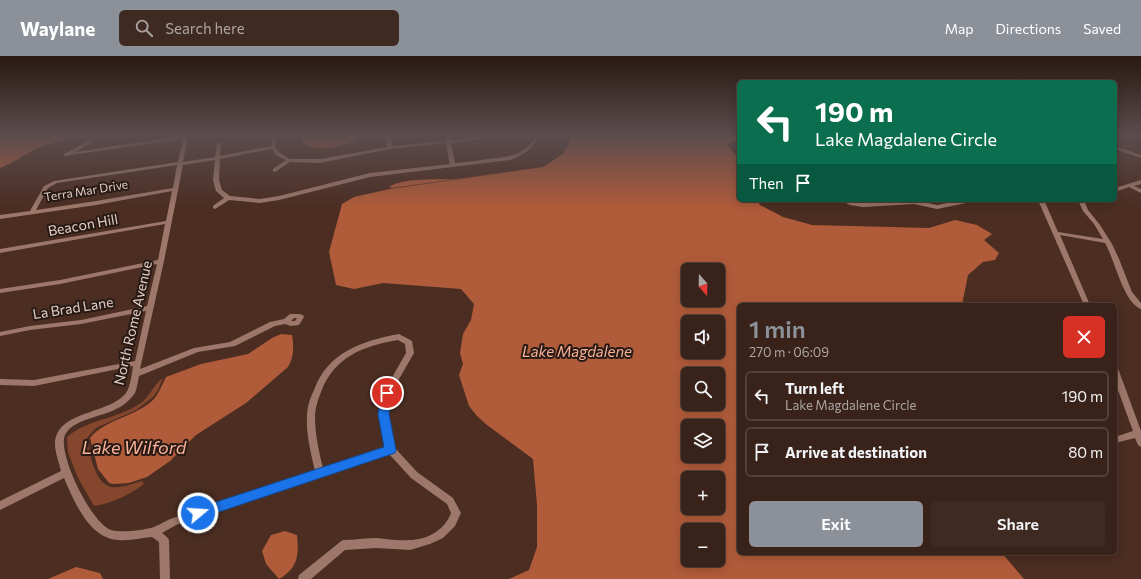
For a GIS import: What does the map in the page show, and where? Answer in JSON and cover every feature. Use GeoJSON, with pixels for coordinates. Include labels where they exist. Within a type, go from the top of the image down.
{"type":"FeatureCollection","features":[{"type":"Feature","properties":{"kind":"street","name":"North Rome Avenue"},"geometry":{"type":"LineString","coordinates":[[154,532],[122,536],[106,533],[96,524],[72,488],[66,473],[58,442],[62,433],[71,424],[82,418],[112,408],[131,393],[161,261],[182,159]]}},
{"type":"Feature","properties":{"kind":"street"},"geometry":{"type":"LineString","coordinates":[[33,211],[46,187],[50,183],[207,159]]}},
{"type":"Feature","properties":{"kind":"street"},"geometry":{"type":"LineString","coordinates":[[217,159],[216,180],[219,191],[228,198],[260,201],[279,198],[370,175],[491,159]]}},
{"type":"Feature","properties":{"kind":"street"},"geometry":{"type":"LineString","coordinates":[[275,170],[289,160],[320,161],[329,159]]}},
{"type":"Feature","properties":{"kind":"street"},"geometry":{"type":"LineString","coordinates":[[453,159],[454,165]]}},
{"type":"Feature","properties":{"kind":"street"},"geometry":{"type":"LineString","coordinates":[[1117,189],[1141,182]]}},
{"type":"Feature","properties":{"kind":"street"},"geometry":{"type":"LineString","coordinates":[[1130,186],[1141,191]]}},
{"type":"Feature","properties":{"kind":"street","name":"Terra Mar Drive"},"geometry":{"type":"LineString","coordinates":[[0,217],[96,203],[175,189]]}},
{"type":"Feature","properties":{"kind":"street"},"geometry":{"type":"LineString","coordinates":[[215,207],[228,198]]}},
{"type":"Feature","properties":{"kind":"street"},"geometry":{"type":"LineString","coordinates":[[847,202],[863,205],[914,202],[937,207],[961,202]]}},
{"type":"Feature","properties":{"kind":"street"},"geometry":{"type":"LineString","coordinates":[[1042,202],[1086,303]]}},
{"type":"Feature","properties":{"kind":"street"},"geometry":{"type":"LineString","coordinates":[[1081,202],[1082,205],[1098,225],[1118,263],[1126,289],[1131,298],[1141,307]]}},
{"type":"Feature","properties":{"kind":"street","name":"Beacon Hill"},"geometry":{"type":"LineString","coordinates":[[0,251],[169,222]]}},
{"type":"Feature","properties":{"kind":"street"},"geometry":{"type":"LineString","coordinates":[[1055,233],[1106,241]]}},
{"type":"Feature","properties":{"kind":"street"},"geometry":{"type":"LineString","coordinates":[[0,291],[60,282],[161,261]]}},
{"type":"Feature","properties":{"kind":"street","name":"La Brad Lane"},"geometry":{"type":"LineString","coordinates":[[0,334],[30,328],[81,322],[150,308]]}},
{"type":"Feature","properties":{"kind":"street"},"geometry":{"type":"LineString","coordinates":[[135,374],[197,350],[232,344],[272,324],[286,321]]}},
{"type":"Feature","properties":{"kind":"street"},"geometry":{"type":"LineString","coordinates":[[303,579],[343,545],[376,543],[410,545],[440,535],[452,523],[456,513],[450,501],[414,475],[391,450],[383,414],[387,393],[410,353],[409,343],[399,337],[379,340],[362,345],[350,351],[333,364],[323,376],[317,389],[311,417],[313,442],[320,473]]}},
{"type":"Feature","properties":{"kind":"street"},"geometry":{"type":"LineString","coordinates":[[0,382],[34,383],[138,363]]}},
{"type":"Feature","properties":{"kind":"street"},"geometry":{"type":"LineString","coordinates":[[1117,376],[1140,437],[1117,440]]}},
{"type":"Feature","properties":{"kind":"street"},"geometry":{"type":"LineString","coordinates":[[165,579],[164,540],[154,532],[173,522],[391,450]]}},
{"type":"Feature","properties":{"kind":"street"},"geometry":{"type":"LineString","coordinates":[[0,506],[66,473]]}},
{"type":"Feature","properties":{"kind":"shaded area"},"geometry":{"type":"Polygon","coordinates":[[[163,378],[153,397],[136,410],[96,428],[87,438],[94,467],[105,485],[119,487],[142,481],[144,484],[133,492],[120,498],[108,503],[94,506],[78,478],[68,452],[67,437],[84,426],[123,413],[141,403],[157,383],[163,378]]]}},
{"type":"Feature","properties":{"kind":"water"},"geometry":{"type":"Polygon","coordinates":[[[0,159],[17,159],[9,164],[0,168],[0,159]]]}},
{"type":"Feature","properties":{"kind":"water","name":"Lake Magdalene"},"geometry":{"type":"Polygon","coordinates":[[[555,159],[737,159],[737,202],[758,202],[760,205],[783,217],[812,225],[929,228],[955,220],[977,225],[992,234],[984,240],[999,253],[995,260],[983,262],[968,275],[962,303],[737,303],[737,555],[1004,555],[1024,579],[509,579],[529,570],[537,547],[537,505],[533,459],[487,425],[469,406],[459,375],[463,364],[460,353],[463,334],[471,320],[474,304],[461,289],[383,283],[354,289],[336,285],[329,252],[342,204],[354,197],[390,189],[543,167],[555,159]]]}},
{"type":"Feature","properties":{"kind":"water"},"geometry":{"type":"Polygon","coordinates":[[[500,173],[392,188],[389,187],[412,180],[454,179],[500,173]]]}},
{"type":"Feature","properties":{"kind":"water","name":"Lake Wilford"},"geometry":{"type":"Polygon","coordinates":[[[281,334],[292,335],[293,352],[288,367],[246,403],[196,435],[170,461],[147,477],[129,483],[109,483],[98,469],[90,438],[96,432],[104,426],[147,405],[154,399],[166,377],[201,364],[248,354],[272,338],[281,334]]]}},
{"type":"Feature","properties":{"kind":"water"},"geometry":{"type":"Polygon","coordinates":[[[285,531],[297,535],[298,549],[294,566],[279,579],[266,564],[262,551],[271,535],[285,531]]]}},
{"type":"Feature","properties":{"kind":"water"},"geometry":{"type":"Polygon","coordinates":[[[76,567],[100,573],[103,579],[48,579],[76,567]]]}},
{"type":"Feature","properties":{"kind":"route"},"geometry":{"type":"LineString","coordinates":[[198,513],[391,450],[383,414],[387,393]]}}]}
